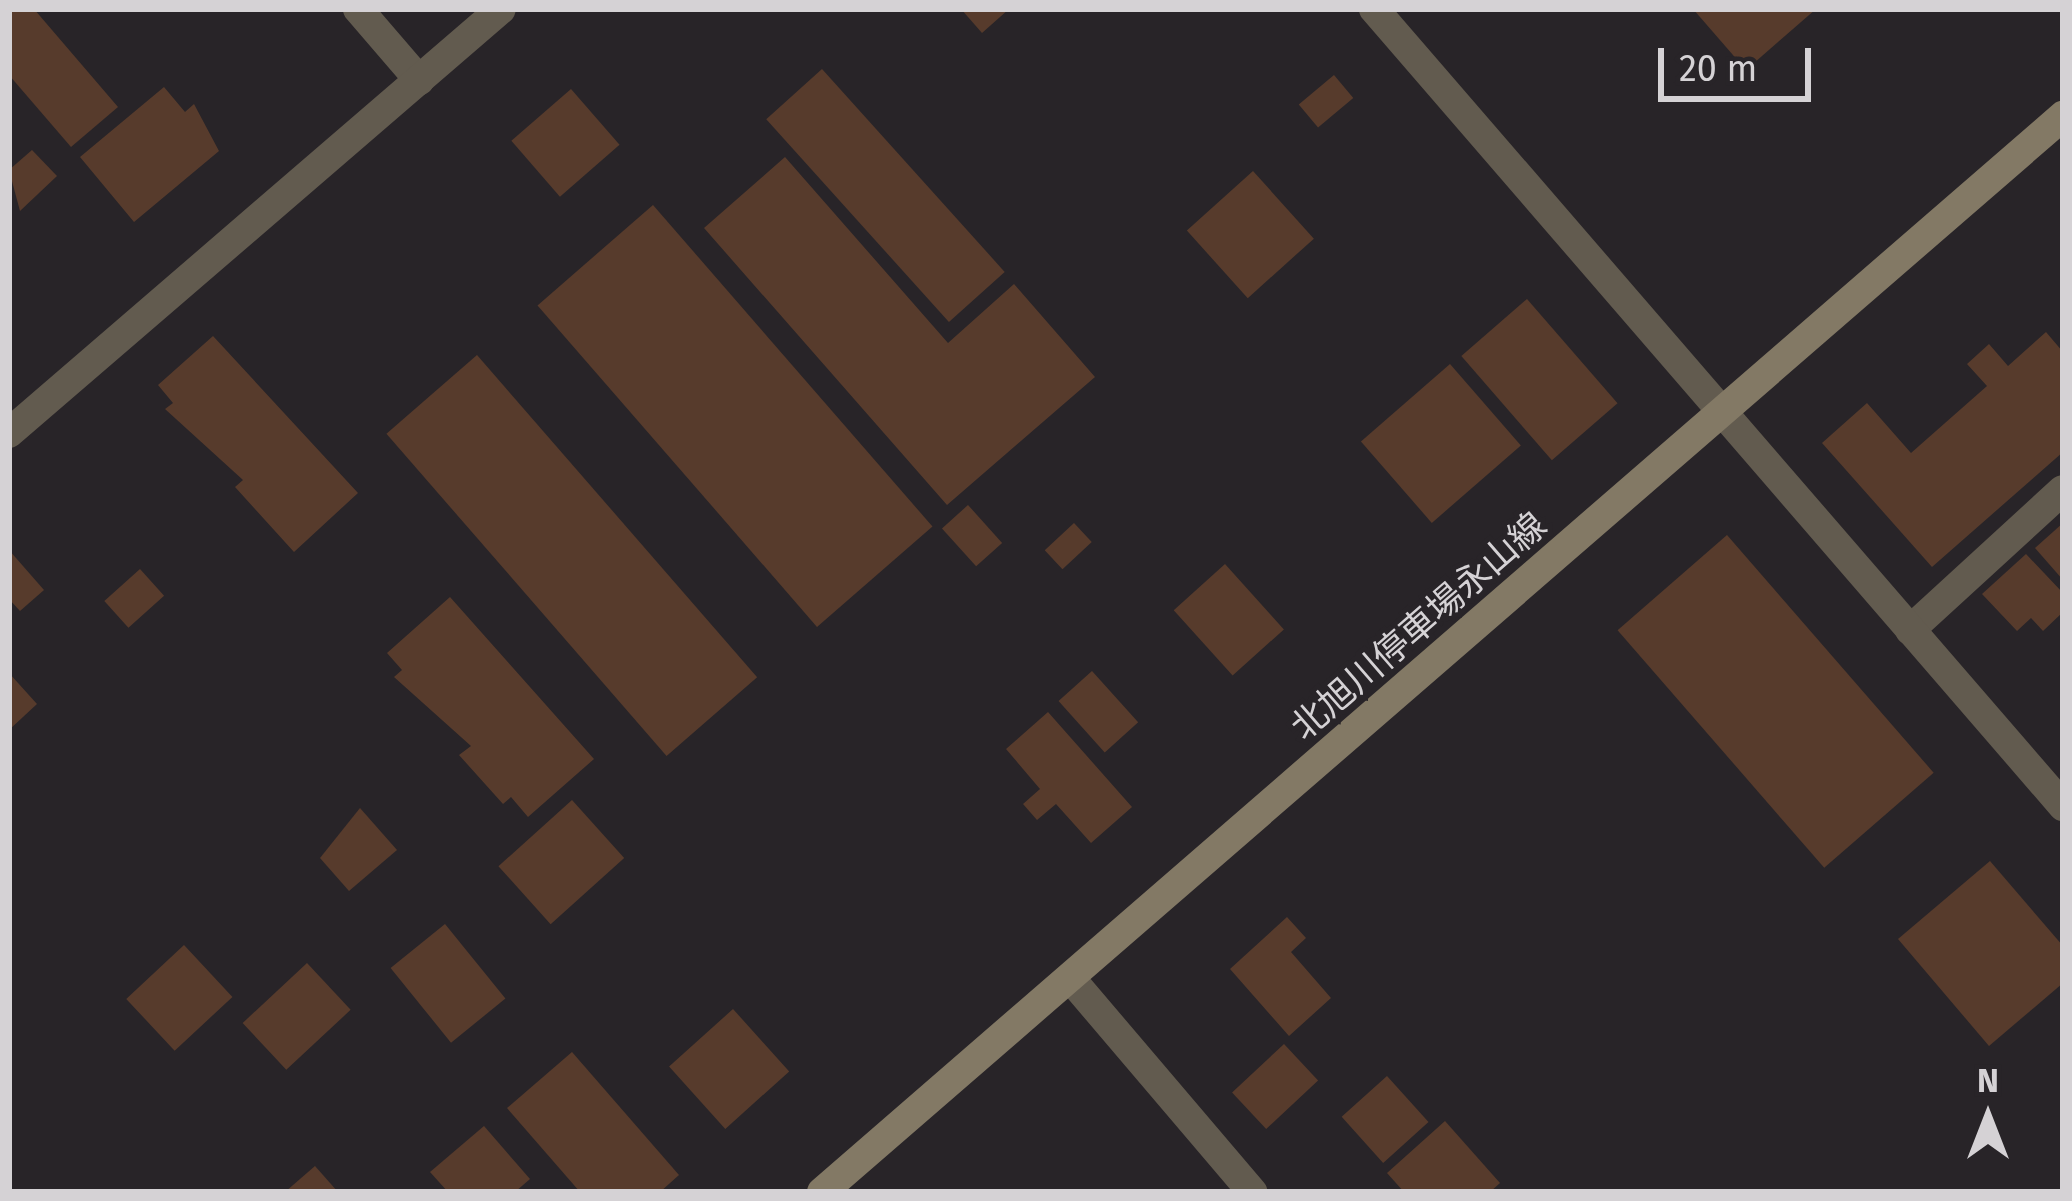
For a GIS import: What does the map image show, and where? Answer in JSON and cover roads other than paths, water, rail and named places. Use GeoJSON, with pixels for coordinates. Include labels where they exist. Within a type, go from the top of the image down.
{"type":"FeatureCollection","features":[{"type":"Feature","properties":{"kind":"main road","name":"北旭川停車場永山線"},"geometry":{"type":"LineString","coordinates":[[823,1192],[1725,416],[2063,116]]}},
{"type":"Feature","properties":{"kind":"street"},"geometry":{"type":"LineString","coordinates":[[358,9],[419,80]]}},
{"type":"Feature","properties":{"kind":"street"},"geometry":{"type":"LineString","coordinates":[[9,434],[501,9]]}},
{"type":"Feature","properties":{"kind":"street"},"geometry":{"type":"LineString","coordinates":[[1374,9],[2063,806]]}},
{"type":"Feature","properties":{"kind":"street"},"geometry":{"type":"LineString","coordinates":[[1910,630],[2063,490]]}},
{"type":"Feature","properties":{"kind":"street"},"geometry":{"type":"LineString","coordinates":[[1071,979],[1252,1192]]}}]}
